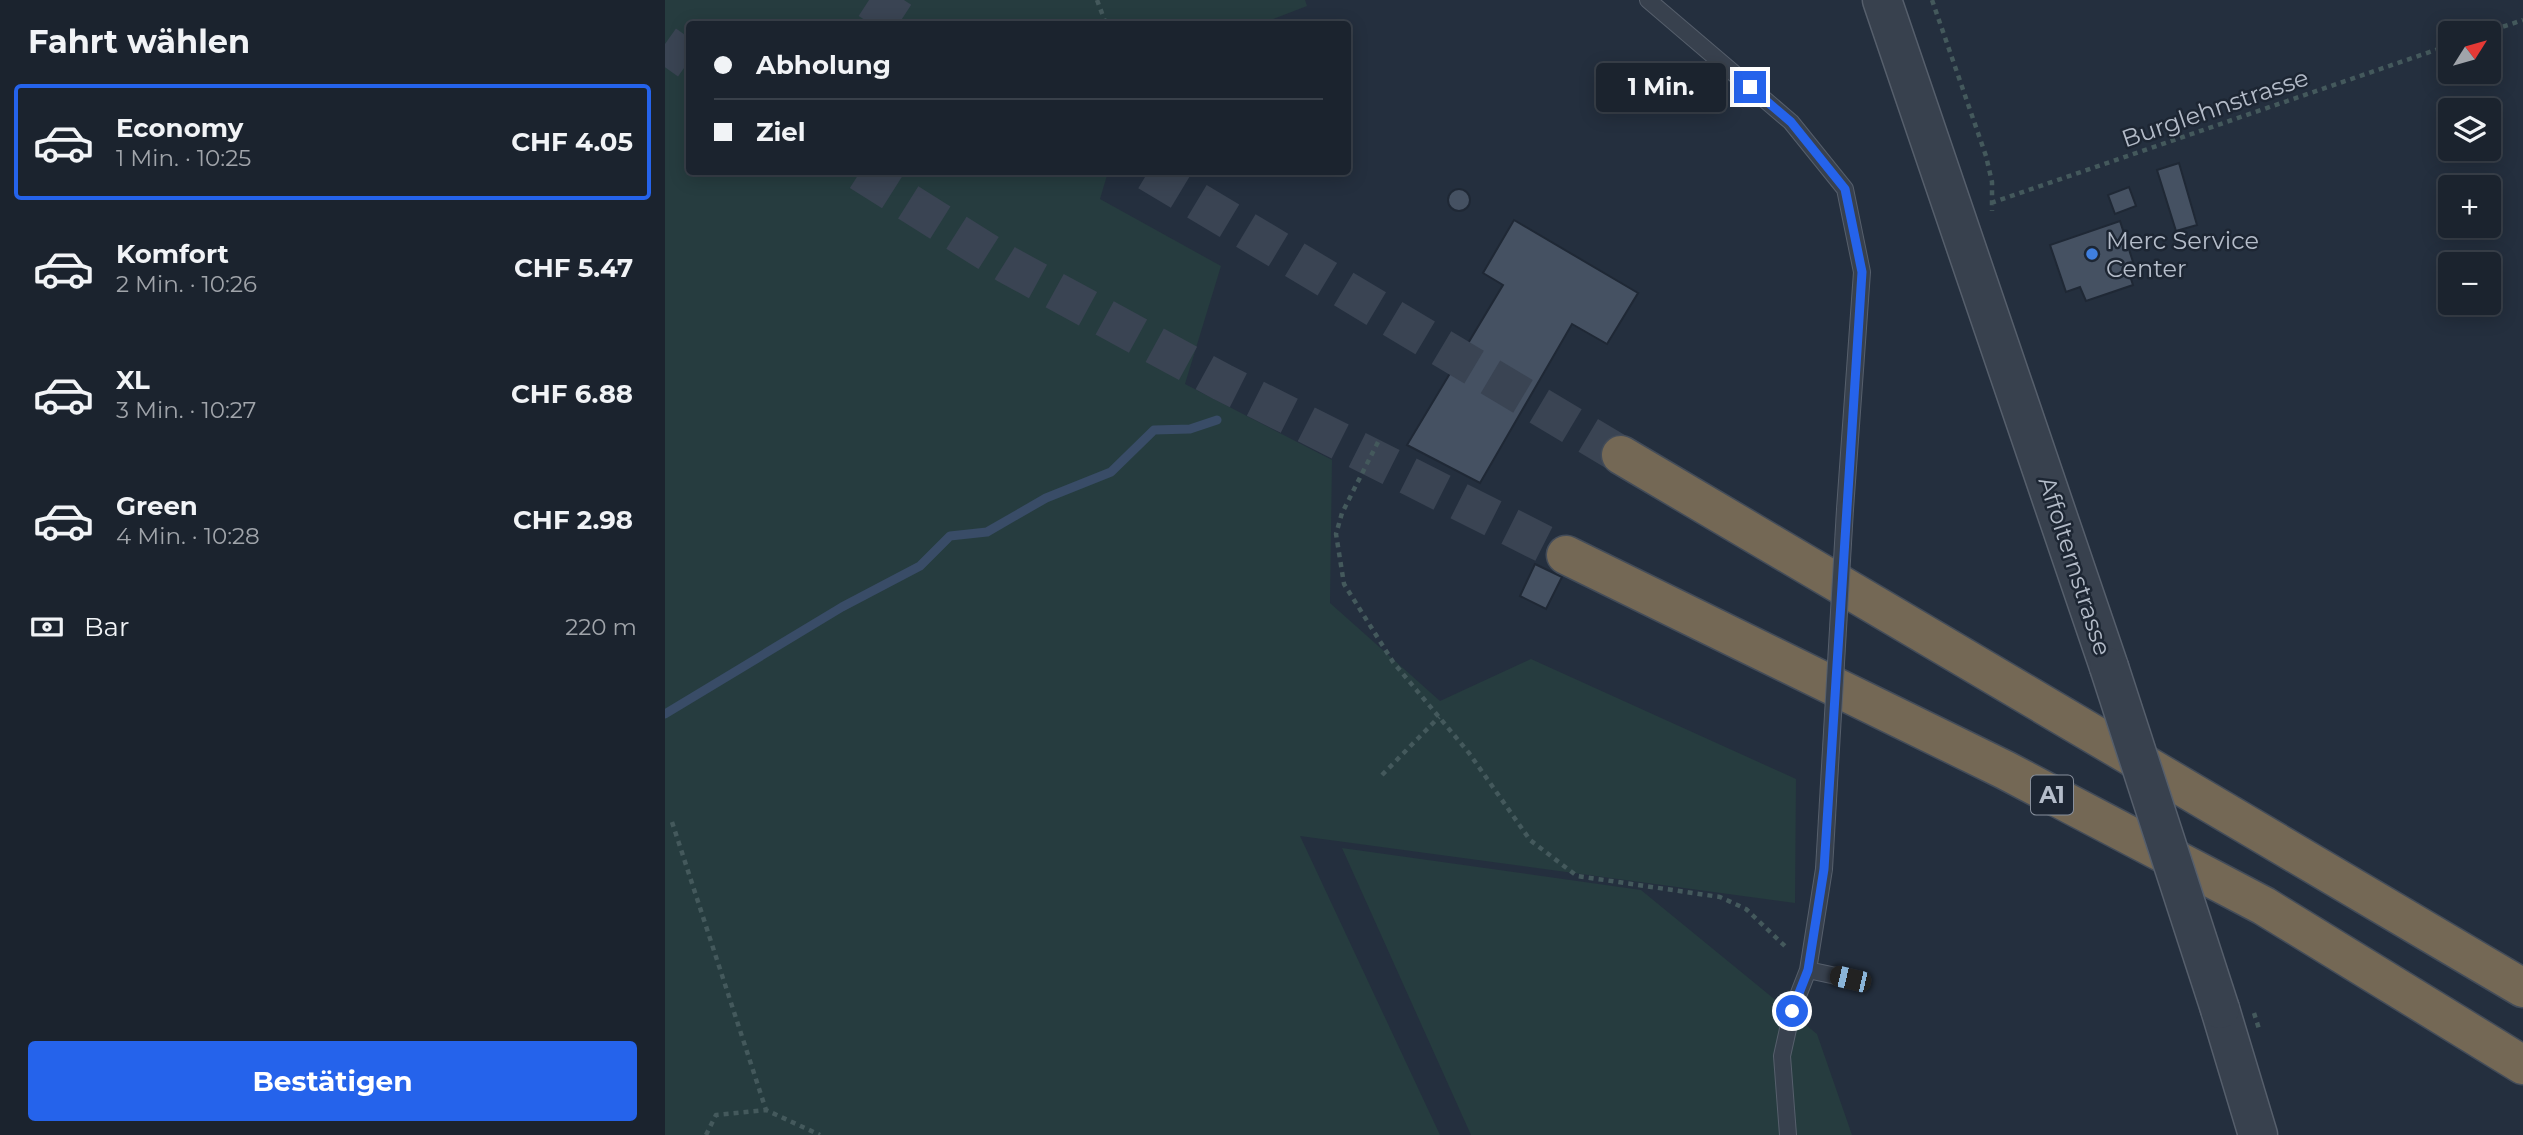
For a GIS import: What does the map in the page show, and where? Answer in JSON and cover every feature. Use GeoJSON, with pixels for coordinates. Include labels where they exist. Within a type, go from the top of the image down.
{"type":"FeatureCollection","features":[{"type":"Feature","properties":{"kind":"highway"},"geometry":{"type":"LineString","coordinates":[[1621,455],[2523,988]]}},
{"type":"Feature","properties":{"kind":"highway","name":"A1"},"geometry":{"type":"LineString","coordinates":[[1566,555],[2005,770],[2265,906],[2523,1065]]}},
{"type":"Feature","properties":{"kind":"street","name":"Affolternstrasse"},"geometry":{"type":"LineString","coordinates":[[1882,0],[2109,667],[2220,1009],[2257,1135]]}},
{"type":"Feature","properties":{"kind":"lane"},"geometry":{"type":"LineString","coordinates":[[1648,0],[1791,122],[1845,189],[1862,272],[1824,869],[1808,970],[1792,1011],[1782,1056],[1788,1135]]}},
{"type":"Feature","properties":{"kind":"lane"},"geometry":{"type":"LineString","coordinates":[[1808,970],[1850,979]]}},
{"type":"Feature","properties":{"kind":"path"},"geometry":{"type":"LineString","coordinates":[[1097,0],[1105,21]]}},
{"type":"Feature","properties":{"kind":"path"},"geometry":{"type":"LineString","coordinates":[[1932,0],[1986,156],[1992,182],[1993,220]]}},
{"type":"Feature","properties":{"kind":"path"},"geometry":{"type":"LineString","coordinates":[[2501,27],[2523,20]]}},
{"type":"Feature","properties":{"kind":"path","name":"Burglehnstrasse"},"geometry":{"type":"LineString","coordinates":[[1991,203],[2438,49]]}},
{"type":"Feature","properties":{"kind":"path"},"geometry":{"type":"LineString","coordinates":[[1378,442],[1342,513],[1336,534],[1344,584],[1393,662],[1469,753],[1530,840],[1577,876],[1720,897],[1746,909],[1808,970]]}},
{"type":"Feature","properties":{"kind":"path"},"geometry":{"type":"LineString","coordinates":[[1382,775],[1439,716]]}},
{"type":"Feature","properties":{"kind":"path"},"geometry":{"type":"LineString","coordinates":[[672,822],[765,1110]]}},
{"type":"Feature","properties":{"kind":"path"},"geometry":{"type":"LineString","coordinates":[[706,1135],[716,1115],[765,1110],[820,1135]]}},
{"type":"Feature","properties":{"kind":"green space"},"geometry":{"type":"Polygon","coordinates":[[[665,0],[1305,0],[1307,6],[1268,21],[686,21],[686,175],[1107,175],[1100,199],[1221,266],[1185,384],[1332,460],[1330,603],[1440,701],[1531,659],[1796,779],[1795,903],[1300,836],[1440,1135],[665,1135],[665,0]]]}},
{"type":"Feature","properties":{"kind":"green space"},"geometry":{"type":"Polygon","coordinates":[[[1342,848],[1641,890],[1817,1034],[1852,1135],[1471,1135],[1342,848]]]}},
{"type":"Feature","properties":{"kind":"building"},"geometry":{"type":"Polygon","coordinates":[[[2179,163],[2197,225],[2176,231],[2157,170],[2179,163]]]}},
{"type":"Feature","properties":{"kind":"building"},"geometry":{"type":"Polygon","coordinates":[[[2129,187],[2136,206],[2115,214],[2108,195],[2129,187]]]}},
{"type":"Feature","properties":{"kind":"building"},"geometry":{"type":"Polygon","coordinates":[[[1459,189],[1467,192],[1470,200],[1467,208],[1459,211],[1451,208],[1448,200],[1451,192],[1459,189]]]}},
{"type":"Feature","properties":{"kind":"building"},"geometry":{"type":"Polygon","coordinates":[[[1514,220],[1638,293],[1607,344],[1572,324],[1480,483],[1407,445],[1503,285],[1483,273],[1514,220]]]}},
{"type":"Feature","properties":{"kind":"building","name":"Merc Service Center"},"geometry":{"type":"Polygon","coordinates":[[[2120,221],[2133,262],[2126,264],[2133,285],[2086,301],[2080,287],[2066,292],[2050,245],[2120,221]]]}},
{"type":"Feature","properties":{"kind":"building"},"geometry":{"type":"Polygon","coordinates":[[[1535,564],[1562,577],[1546,609],[1520,596],[1535,564]]]}},
{"type":"Feature","properties":{"kind":"waterway"},"geometry":{"type":"LineString","coordinates":[[665,714],[842,607],[920,566],[950,536],[987,532],[1046,498],[1111,472],[1154,430],[1190,429],[1217,420]]}},
{"type":"Feature","properties":{"kind":"tunnel"},"geometry":{"type":"LineString","coordinates":[[869,0],[901,21]]}},
{"type":"Feature","properties":{"kind":"tunnel"},"geometry":{"type":"LineString","coordinates":[[665,44],[686,59]]}},
{"type":"Feature","properties":{"kind":"tunnel"},"geometry":{"type":"LineString","coordinates":[[865,175],[1006,264],[1222,382],[1566,555]]}},
{"type":"Feature","properties":{"kind":"tunnel"},"geometry":{"type":"LineString","coordinates":[[1153,175],[1621,455]]}},
{"type":"Feature","properties":{"kind":"place","name":"Merc Service Center"},"geometry":{"type":"Point","coordinates":[2092,254]}},
{"type":"Feature","properties":{"kind":"route"},"geometry":{"type":"LineString","coordinates":[[1750,87],[1791,122],[1845,189],[1862,272],[1824,869],[1808,970],[1792,1011]]}}]}
